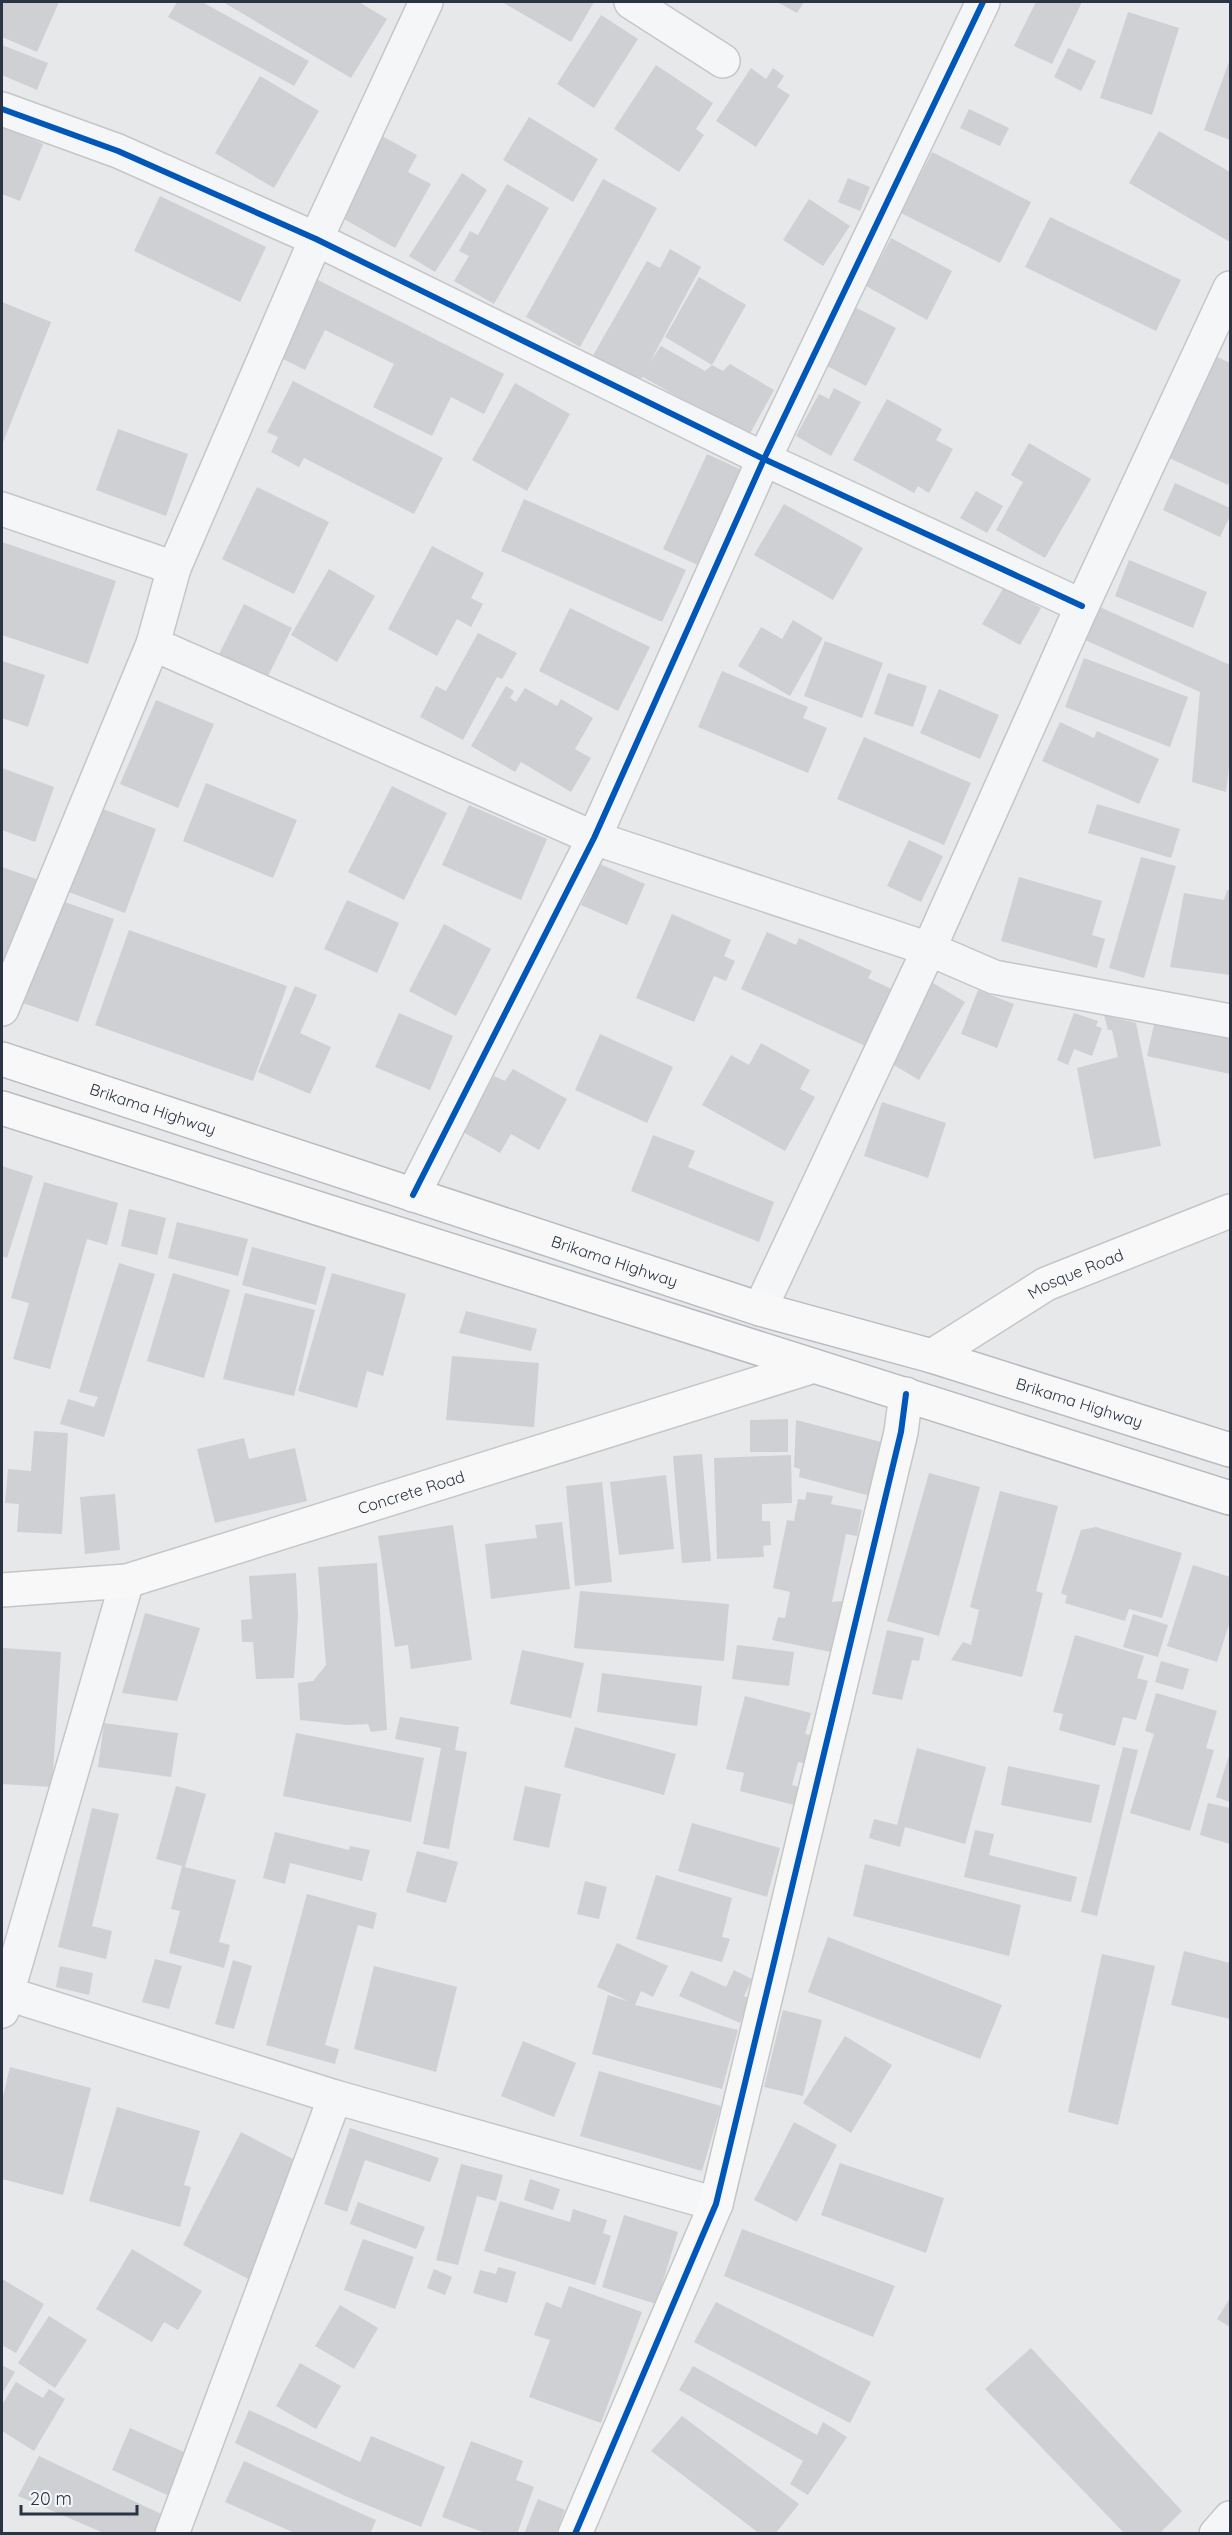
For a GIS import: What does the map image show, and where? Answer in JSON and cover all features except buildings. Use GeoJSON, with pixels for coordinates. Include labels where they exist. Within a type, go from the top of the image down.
{"type":"FeatureCollection","features":[{"type":"Feature","properties":{"kind":"main road","name":"Brikama Highway"},"geometry":{"type":"LineString","coordinates":[[2,1059],[760,1309],[932,1356],[1230,1450]]}},
{"type":"Feature","properties":{"kind":"main road"},"geometry":{"type":"LineString","coordinates":[[2,1108],[1230,1498]]}},
{"type":"Feature","properties":{"kind":"main road","name":"Mosque Road"},"geometry":{"type":"LineString","coordinates":[[932,1356],[1047,1284],[1230,1211]]}},
{"type":"Feature","properties":{"kind":"main road","name":"Concrete Road"},"geometry":{"type":"LineString","coordinates":[[2,1590],[127,1581],[814,1366]]}},
{"type":"Feature","properties":{"kind":"main road"},"geometry":{"type":"LineString","coordinates":[[575,2534],[716,2204],[901,1432],[906,1394]]}},
{"type":"Feature","properties":{"kind":"street"},"geometry":{"type":"LineString","coordinates":[[2,1009],[153,644],[174,568],[316,239],[426,2]]}},
{"type":"Feature","properties":{"kind":"street"},"geometry":{"type":"LineString","coordinates":[[632,2],[723,61]]}},
{"type":"Feature","properties":{"kind":"street"},"geometry":{"type":"LineString","coordinates":[[413,1195],[594,838],[764,459],[983,2]]}},
{"type":"Feature","properties":{"kind":"street"},"geometry":{"type":"LineString","coordinates":[[2,109],[118,151],[316,239],[764,459],[1082,606]]}},
{"type":"Feature","properties":{"kind":"street"},"geometry":{"type":"LineString","coordinates":[[760,1309],[929,949],[1082,606],[1230,288]]}},
{"type":"Feature","properties":{"kind":"street"},"geometry":{"type":"LineString","coordinates":[[2,509],[174,568]]}},
{"type":"Feature","properties":{"kind":"street"},"geometry":{"type":"LineString","coordinates":[[153,644],[594,838],[929,949],[994,977],[1230,1021]]}},
{"type":"Feature","properties":{"kind":"street"},"geometry":{"type":"LineString","coordinates":[[127,1581],[4,1999],[335,2097],[716,2204]]}},
{"type":"Feature","properties":{"kind":"street"},"geometry":{"type":"LineString","coordinates":[[172,2534],[335,2097]]}},
{"type":"Feature","properties":{"kind":"street"},"geometry":{"type":"LineString","coordinates":[[1216,2534],[1230,2518]]}},
{"type":"Feature","properties":{"kind":"cycle path"},"geometry":{"type":"LineString","coordinates":[[413,1195],[594,838],[764,459],[983,2]]}},
{"type":"Feature","properties":{"kind":"cycle path"},"geometry":{"type":"LineString","coordinates":[[2,109],[118,151],[316,239],[764,459],[1082,606]]}},
{"type":"Feature","properties":{"kind":"cycle path"},"geometry":{"type":"LineString","coordinates":[[575,2534],[716,2204],[901,1432],[906,1394]]}}]}
